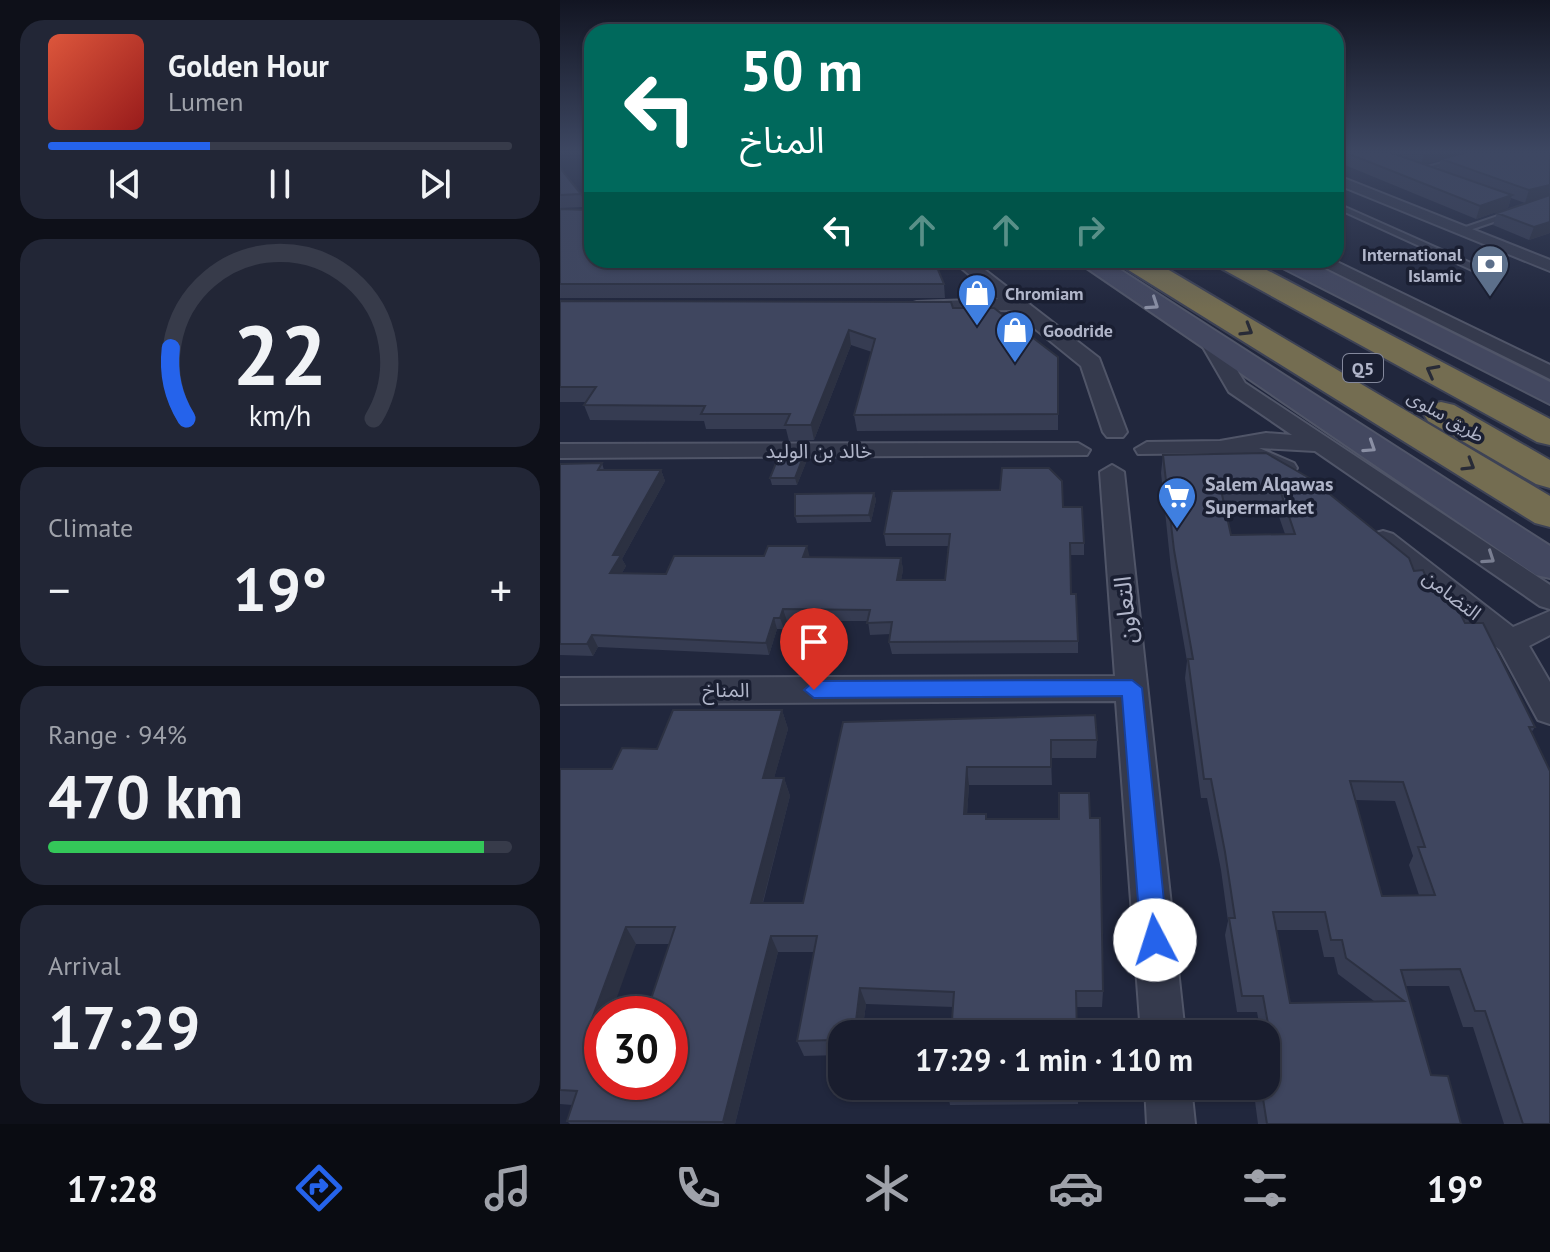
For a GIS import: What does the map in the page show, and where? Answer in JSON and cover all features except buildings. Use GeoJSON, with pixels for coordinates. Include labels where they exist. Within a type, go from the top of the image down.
{"type":"FeatureCollection","features":[{"type":"Feature","properties":{"kind":"highway"},"geometry":{"type":"LineString","coordinates":[[1145,268],[1550,514]]}},
{"type":"Feature","properties":{"kind":"highway","name":"طريق سلوى"},"geometry":{"type":"LineString","coordinates":[[1190,268],[1550,476]]}},
{"type":"Feature","properties":{"kind":"highway","name":"طريق سلوى"},"geometry":{"type":"LineString","coordinates":[[1242,268],[1550,434]]}},
{"type":"Feature","properties":{"kind":"highway"},"geometry":{"type":"LineString","coordinates":[[1287,268],[1360,298]]}},
{"type":"Feature","properties":{"kind":"main road"},"geometry":{"type":"LineString","coordinates":[[1100,268],[1550,565]]}},
{"type":"Feature","properties":{"kind":"main road"},"geometry":{"type":"LineString","coordinates":[[1302,268],[1550,394]]}},
{"type":"Feature","properties":{"kind":"street"},"geometry":{"type":"LineString","coordinates":[[1398,204],[1547,262]]}},
{"type":"Feature","properties":{"kind":"street"},"geometry":{"type":"LineString","coordinates":[[970,268],[1012,304],[1091,363],[1115,432]]}},
{"type":"Feature","properties":{"kind":"street"},"geometry":{"type":"LineString","coordinates":[[1335,268],[1550,373]]}},
{"type":"Feature","properties":{"kind":"street"},"geometry":{"type":"LineString","coordinates":[[901,308],[1012,304]]}},
{"type":"Feature","properties":{"kind":"street"},"geometry":{"type":"LineString","coordinates":[[1210,342],[1230,379],[1260,404],[1550,599]]}},
{"type":"Feature","properties":{"kind":"street"},"geometry":{"type":"LineString","coordinates":[[1523,360],[1550,349]]}},
{"type":"Feature","properties":{"kind":"street"},"geometry":{"type":"LineString","coordinates":[[1240,444],[1261,423],[1260,404]]}},
{"type":"Feature","properties":{"kind":"street"},"geometry":{"type":"LineString","coordinates":[[1115,432],[1138,439],[1147,449],[1147,456],[1140,466],[1112,472],[1085,464],[1078,450],[1090,436],[1115,432]]}},
{"type":"Feature","properties":{"kind":"street"},"geometry":{"type":"LineString","coordinates":[[1147,449],[1293,440],[1324,447]]}},
{"type":"Feature","properties":{"kind":"street"},"geometry":{"type":"LineString","coordinates":[[1240,444],[1310,484]]}},
{"type":"Feature","properties":{"kind":"street","name":"خالد بن الوليد"},"geometry":{"type":"LineString","coordinates":[[560,451],[1078,450]]}},
{"type":"Feature","properties":{"kind":"street","name":"التعاون"},"geometry":{"type":"LineString","coordinates":[[1112,472],[1162,1020]]}},
{"type":"Feature","properties":{"kind":"street","name":"التضامن"},"geometry":{"type":"LineString","coordinates":[[1367,528],[1511,642],[1550,711]]}},
{"type":"Feature","properties":{"kind":"street"},"geometry":{"type":"LineString","coordinates":[[1511,642],[1550,622]]}},
{"type":"Feature","properties":{"kind":"street","name":"المناخ"},"geometry":{"type":"LineString","coordinates":[[560,691],[1132,688]]}},
{"type":"Feature","properties":{"kind":"street"},"geometry":{"type":"LineString","coordinates":[[1169,1100],[1171,1124]]}},
{"type":"Feature","properties":{"kind":"lane"},"geometry":{"type":"LineString","coordinates":[[1513,204],[1526,209]]}},
{"type":"Feature","properties":{"kind":"lane"},"geometry":{"type":"LineString","coordinates":[[1461,230],[1538,204]]}},
{"type":"Feature","properties":{"kind":"lane"},"geometry":{"type":"LineString","coordinates":[[1344,209],[1488,274]]}},
{"type":"Feature","properties":{"kind":"place","name":"International Islamic"},"geometry":{"type":"Point","coordinates":[1490,298]}},
{"type":"Feature","properties":{"kind":"place","name":"Chromiam"},"geometry":{"type":"Point","coordinates":[977,327]}},
{"type":"Feature","properties":{"kind":"place","name":"Goodride"},"geometry":{"type":"Point","coordinates":[1015,364]}},
{"type":"Feature","properties":{"kind":"place","name":"Salem Alqawas Supermarket"},"geometry":{"type":"Point","coordinates":[1177,530]}},
{"type":"Feature","properties":{"kind":"route"},"geometry":{"type":"LineString","coordinates":[[814,690],[1132,688],[1155,940]]}}]}
